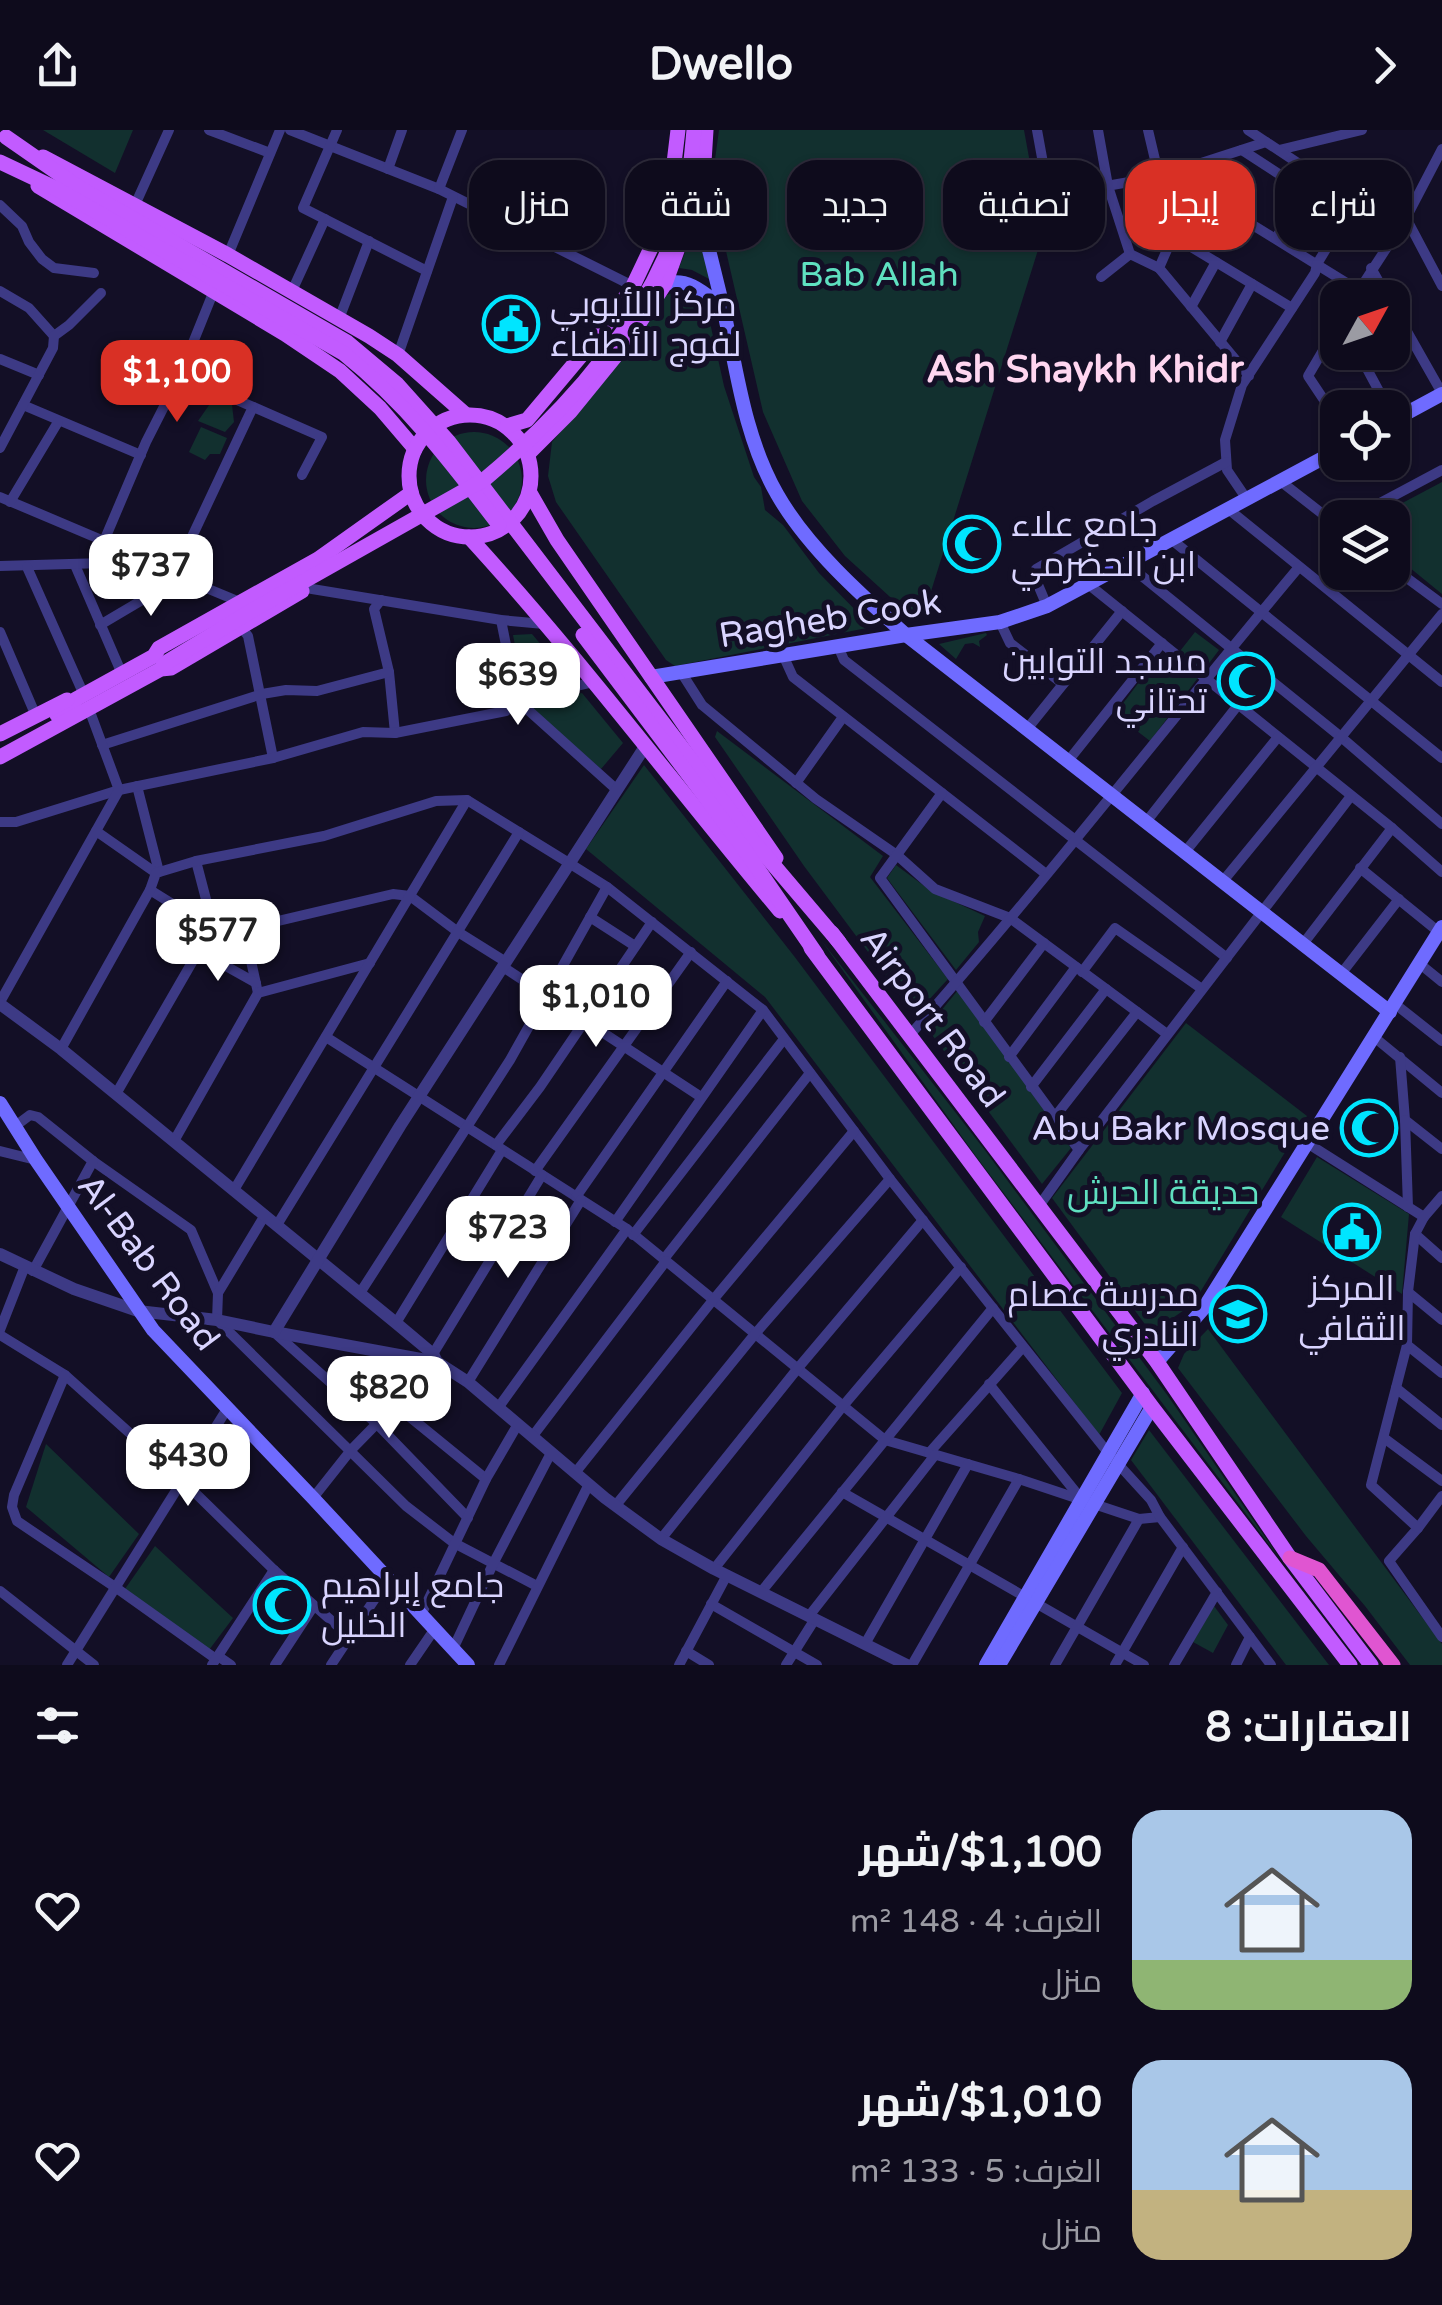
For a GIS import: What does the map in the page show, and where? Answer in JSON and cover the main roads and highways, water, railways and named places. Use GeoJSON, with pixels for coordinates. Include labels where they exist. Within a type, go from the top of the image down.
{"type":"FeatureCollection","features":[{"type":"Feature","properties":{"kind":"highway"},"geometry":{"type":"LineString","coordinates":[[1290,1558],[1319,1570],[1393,1665]]}},
{"type":"Feature","properties":{"kind":"main road"},"geometry":{"type":"LineString","coordinates":[[507,426],[527,420],[601,332],[633,286],[661,227],[671,188],[678,130]]}},
{"type":"Feature","properties":{"kind":"main road"},"geometry":{"type":"LineString","coordinates":[[0,758],[122,674],[167,662],[485,479],[516,454],[563,407],[630,321],[656,279],[688,186],[691,130]]}},
{"type":"Feature","properties":{"kind":"main road"},"geometry":{"type":"LineString","coordinates":[[704,160],[706,130]]}},
{"type":"Feature","properties":{"kind":"main road"},"geometry":{"type":"LineString","coordinates":[[3,135],[339,319],[398,355],[464,414]]}},
{"type":"Feature","properties":{"kind":"main road"},"geometry":{"type":"LineString","coordinates":[[3,135],[78,188],[346,342],[397,384],[449,442],[754,842],[838,942]]}},
{"type":"Feature","properties":{"kind":"main road"},"geometry":{"type":"LineString","coordinates":[[0,163],[284,334],[340,372],[380,408],[415,448]]}},
{"type":"Feature","properties":{"kind":"main road"},"geometry":{"type":"LineString","coordinates":[[0,163],[55,188],[343,353],[378,381],[448,459],[550,591],[740,843],[817,955]]}},
{"type":"Feature","properties":{"kind":"main road"},"geometry":{"type":"LineString","coordinates":[[528,454],[570,412],[627,342],[664,284],[677,250]]}},
{"type":"Feature","properties":{"kind":"main road"},"geometry":{"type":"LineString","coordinates":[[708,250],[746,418],[778,495],[831,563],[906,634],[1341,974],[1392,1008]]}},
{"type":"Feature","properties":{"kind":"main road"},"geometry":{"type":"LineString","coordinates":[[664,284],[678,280],[698,288],[723,308]]}},
{"type":"Feature","properties":{"kind":"main road"},"geometry":{"type":"LineString","coordinates":[[1410,408],[1442,393]]}},
{"type":"Feature","properties":{"kind":"main road"},"geometry":{"type":"LineString","coordinates":[[550,394],[570,412]]}},
{"type":"Feature","properties":{"kind":"main road"},"geometry":{"type":"LineString","coordinates":[[464,414],[480,415],[507,426],[528,454],[532,474],[525,505],[509,524],[497,532],[469,538],[445,532],[429,521],[415,503],[409,478],[415,448],[427,432],[444,420],[464,414]]}},
{"type":"Feature","properties":{"kind":"main road","name":"Ragheb Cook"},"geometry":{"type":"LineString","coordinates":[[651,677],[1000,622],[1047,606],[1320,459]]}},
{"type":"Feature","properties":{"kind":"main road"},"geometry":{"type":"LineString","coordinates":[[158,662],[159,648],[318,559],[412,493]]}},
{"type":"Feature","properties":{"kind":"main road","name":"Airport Road"},"geometry":{"type":"LineString","coordinates":[[530,493],[556,540],[760,836],[1157,1362],[1290,1558],[1371,1665]]}},
{"type":"Feature","properties":{"kind":"main road"},"geometry":{"type":"LineString","coordinates":[[158,662],[172,668],[399,532],[429,521]]}},
{"type":"Feature","properties":{"kind":"main road","name":"Airport Road"},"geometry":{"type":"LineString","coordinates":[[469,538],[646,744],[817,955],[1147,1400],[1350,1665]]}},
{"type":"Feature","properties":{"kind":"main road"},"geometry":{"type":"LineString","coordinates":[[1,734],[78,707],[158,662]]}},
{"type":"Feature","properties":{"kind":"main road"},"geometry":{"type":"LineString","coordinates":[[1,734],[64,701],[78,707]]}},
{"type":"Feature","properties":{"kind":"main road"},"geometry":{"type":"LineString","coordinates":[[0,767],[72,724],[78,707]]}},
{"type":"Feature","properties":{"kind":"main road"},"geometry":{"type":"LineString","coordinates":[[1157,1362],[1204,1308],[1441,929]]}},
{"type":"Feature","properties":{"kind":"main road","name":"Al-Bab Road"},"geometry":{"type":"LineString","coordinates":[[0,1103],[138,1310],[468,1665]]}},
{"type":"Feature","properties":{"kind":"main road"},"geometry":{"type":"LineString","coordinates":[[986,1665],[1030,1600],[1147,1400]]}},
{"type":"Feature","properties":{"kind":"main road"},"geometry":{"type":"LineString","coordinates":[[999,1665],[1030,1600]]}},
{"type":"Feature","properties":{"kind":"place","name":"مركز اللأيوبي لفوج الأطفاء"},"geometry":{"type":"Point","coordinates":[511,324]}},
{"type":"Feature","properties":{"kind":"place","name":"جامع علاء ابن الحضرمي"},"geometry":{"type":"Point","coordinates":[972,544]}},
{"type":"Feature","properties":{"kind":"place","name":"مسجد التوابين تحتاني"},"geometry":{"type":"Point","coordinates":[1246,681]}},
{"type":"Feature","properties":{"kind":"place","name":"Abu Bakr Mosque"},"geometry":{"type":"Point","coordinates":[1369,1128]}},
{"type":"Feature","properties":{"kind":"place","name":"المركز الثقافي"},"geometry":{"type":"Point","coordinates":[1352,1232]}},
{"type":"Feature","properties":{"kind":"place","name":"مدرسة عصام النادري"},"geometry":{"type":"Point","coordinates":[1238,1314]}},
{"type":"Feature","properties":{"kind":"place","name":"جامع إبراهيم الخليل"},"geometry":{"type":"Point","coordinates":[282,1605]}},
{"type":"Feature","properties":{"kind":"district","name":"Ash Shaykh Khidr"},"geometry":{"type":"Point","coordinates":[1085,369]}},
{"type":"Feature","properties":{"kind":"park label","name":"Bab Allah"},"geometry":{"type":"Point","coordinates":[879,274]}},
{"type":"Feature","properties":{"kind":"park label","name":"حديقة الحرش"},"geometry":{"type":"Point","coordinates":[1163,1192]}}]}
